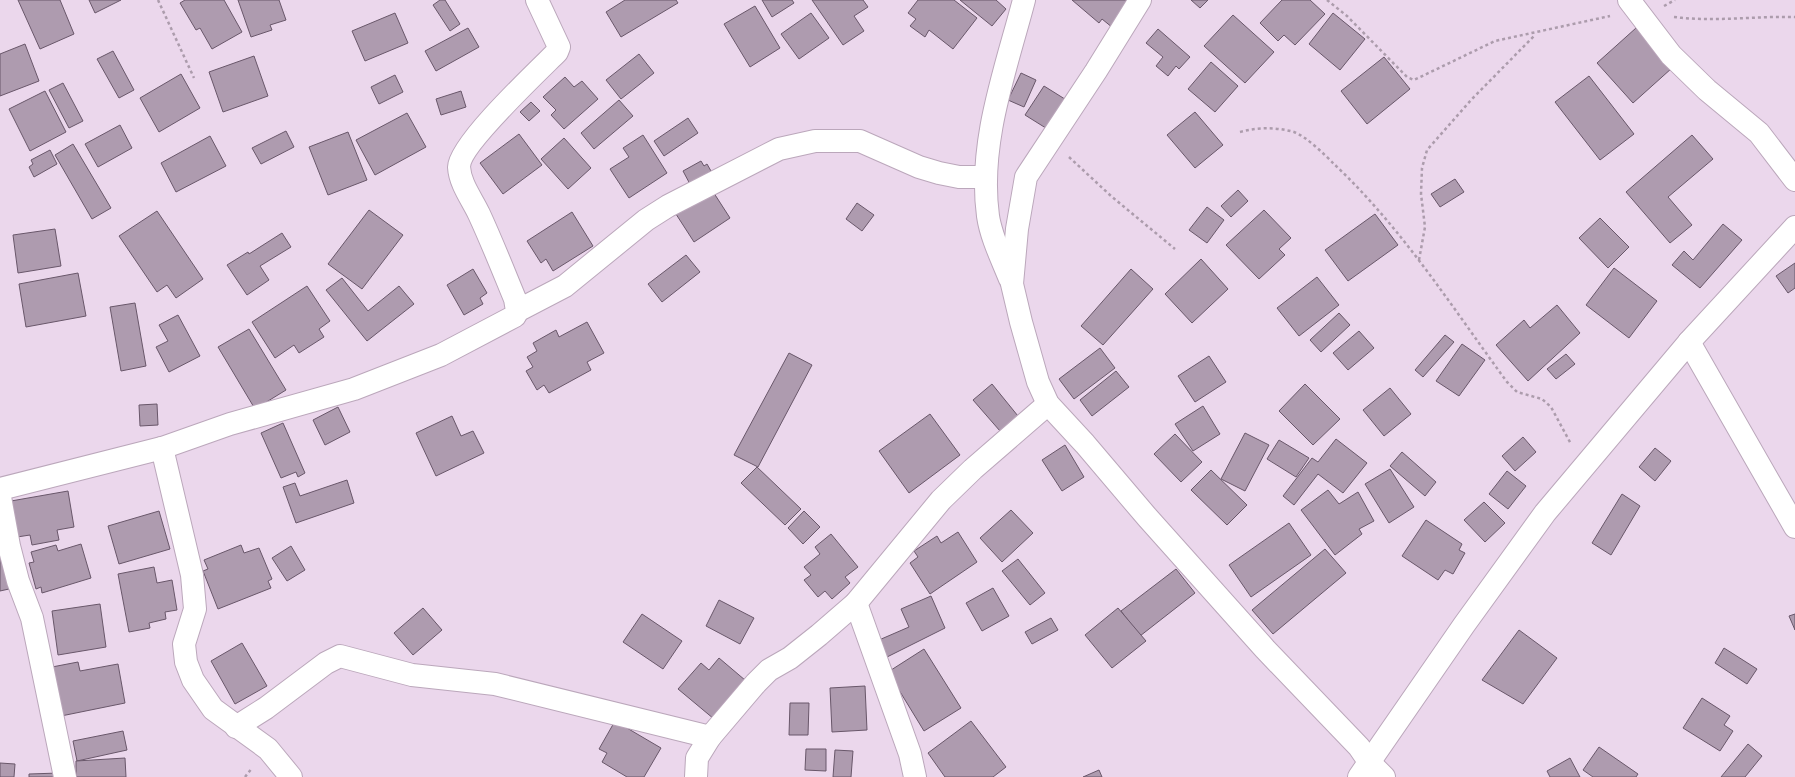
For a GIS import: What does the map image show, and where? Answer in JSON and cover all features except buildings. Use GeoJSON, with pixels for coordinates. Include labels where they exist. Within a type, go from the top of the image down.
{"type":"FeatureCollection","features":[{"type":"Feature","properties":{"kind":"street"},"geometry":{"type":"LineString","coordinates":[[517,311],[512,291],[479,214],[462,181],[459,166],[468,145],[513,96],[557,52],[559,47],[537,0]]}},
{"type":"Feature","properties":{"kind":"street"},"geometry":{"type":"LineString","coordinates":[[1024,0],[995,113],[985,177],[988,217],[1012,284],[1038,382],[1048,404],[1265,649],[1359,748],[1371,772]]}},
{"type":"Feature","properties":{"kind":"street"},"geometry":{"type":"LineString","coordinates":[[1012,284],[1016,229],[1026,178],[1052,140],[1140,0]]}},
{"type":"Feature","properties":{"kind":"street"},"geometry":{"type":"LineString","coordinates":[[1633,5],[1671,56],[1706,90],[1759,133],[1795,180]]}},
{"type":"Feature","properties":{"kind":"street"},"geometry":{"type":"LineString","coordinates":[[0,489],[162,448],[230,424],[354,389],[441,355],[512,318],[517,311],[565,286],[646,220],[668,206],[780,149],[815,141],[860,141],[919,167],[939,173],[959,176],[985,177]]}},
{"type":"Feature","properties":{"kind":"street"},"geometry":{"type":"LineString","coordinates":[[1371,772],[1464,625],[1536,526],[1688,342],[1795,227]]}},
{"type":"Feature","properties":{"kind":"street"},"geometry":{"type":"LineString","coordinates":[[1688,342],[1795,527]]}},
{"type":"Feature","properties":{"kind":"street"},"geometry":{"type":"LineString","coordinates":[[696,777],[697,758],[710,737],[756,683],[769,670],[790,658],[856,604],[941,500],[972,469],[1048,404]]}},
{"type":"Feature","properties":{"kind":"street"},"geometry":{"type":"LineString","coordinates":[[162,448],[192,575],[195,609],[184,644],[186,662],[193,680],[213,709],[268,749],[291,777]]}},
{"type":"Feature","properties":{"kind":"street"},"geometry":{"type":"LineString","coordinates":[[0,497],[18,581],[32,618],[65,777]]}},
{"type":"Feature","properties":{"kind":"street"},"geometry":{"type":"LineString","coordinates":[[856,604],[910,754],[915,777]]}},
{"type":"Feature","properties":{"kind":"street"},"geometry":{"type":"LineString","coordinates":[[236,727],[272,704],[326,663],[340,656],[412,675],[495,684],[710,737]]}},
{"type":"Feature","properties":{"kind":"path"},"geometry":{"type":"LineString","coordinates":[[158,0],[194,78]]}},
{"type":"Feature","properties":{"kind":"path"},"geometry":{"type":"LineString","coordinates":[[1327,0],[1347,16],[1407,77],[1414,80],[1495,42],[1536,34],[1633,5],[1698,20],[1765,16],[1795,17]]}},
{"type":"Feature","properties":{"kind":"path"},"geometry":{"type":"LineString","coordinates":[[1419,260],[1425,227],[1421,194],[1422,168],[1427,150],[1437,136],[1536,34]]}},
{"type":"Feature","properties":{"kind":"path"},"geometry":{"type":"LineString","coordinates":[[1240,132],[1255,128],[1276,128],[1295,133],[1321,151],[1350,179],[1386,217],[1507,382],[1517,392],[1542,399],[1551,407],[1584,467]]}},
{"type":"Feature","properties":{"kind":"path"},"geometry":{"type":"LineString","coordinates":[[1052,140],[1111,196],[1175,249]]}}]}
